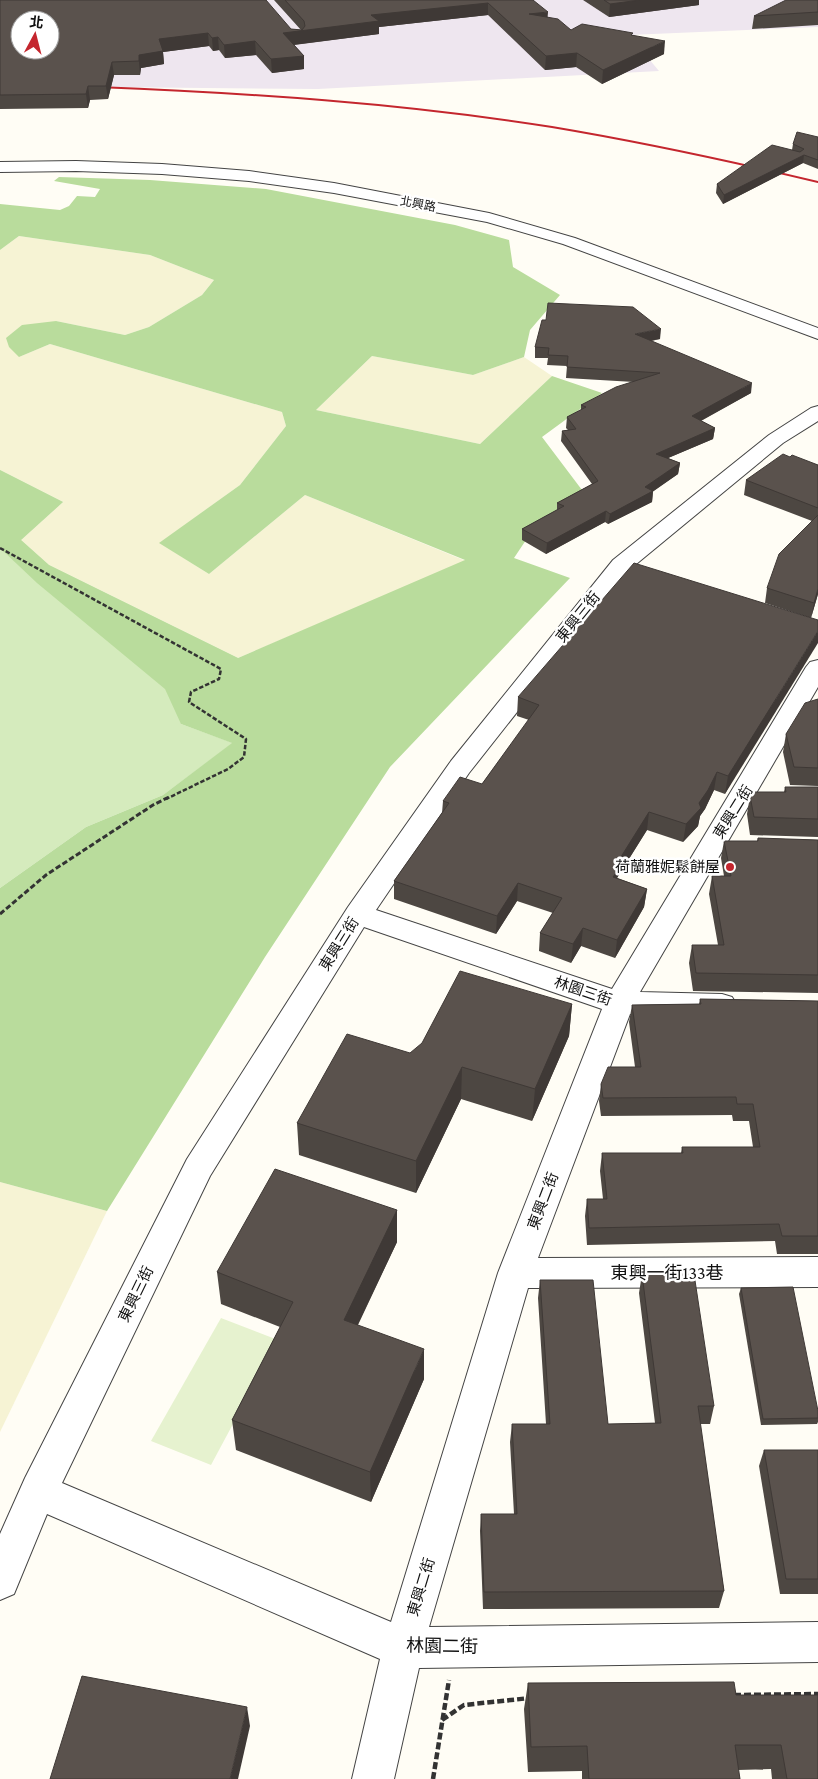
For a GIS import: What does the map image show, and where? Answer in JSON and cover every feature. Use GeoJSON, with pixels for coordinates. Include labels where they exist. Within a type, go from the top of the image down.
{"type":"FeatureCollection","features":[{"type":"Feature","properties":{"kind":"street","name":"北興路"},"geometry":{"type":"LineString","coordinates":[[0,167],[76,166],[162,169],[249,176],[334,188],[488,218],[570,241],[818,334]]}},
{"type":"Feature","properties":{"kind":"street","name":"東興三街"},"geometry":{"type":"LineString","coordinates":[[0,1580],[38,1491],[198,1168],[358,914],[460,767],[621,565],[776,439],[818,412]]}},
{"type":"Feature","properties":{"kind":"street"},"geometry":{"type":"LineString","coordinates":[[621,565],[649,574]]}},
{"type":"Feature","properties":{"kind":"street","name":"東興二街"},"geometry":{"type":"LineString","coordinates":[[373,1779],[403,1648],[515,1274],[620,1003],[727,845],[759,794],[818,667]]}},
{"type":"Feature","properties":{"kind":"street","name":"林園三街"},"geometry":{"type":"LineString","coordinates":[[358,914],[620,1003],[748,1005]]}},
{"type":"Feature","properties":{"kind":"street","name":"東興一街133巷"},"geometry":{"type":"LineString","coordinates":[[515,1274],[818,1272]]}},
{"type":"Feature","properties":{"kind":"street","name":"林園二街"},"geometry":{"type":"LineString","coordinates":[[38,1491],[403,1648],[818,1642]]}},
{"type":"Feature","properties":{"kind":"path"},"geometry":{"type":"LineString","coordinates":[[0,548],[221,669],[219,679],[191,692],[189,702],[246,739],[244,756],[228,769],[153,806],[46,876],[0,914]]}},
{"type":"Feature","properties":{"kind":"path"},"geometry":{"type":"LineString","coordinates":[[433,1779],[454,1647]]}},
{"type":"Feature","properties":{"kind":"path"},"geometry":{"type":"LineString","coordinates":[[729,1695],[818,1694]]}},
{"type":"Feature","properties":{"kind":"path"},"geometry":{"type":"LineString","coordinates":[[442,1720],[464,1704],[532,1698]]}},
{"type":"Feature","properties":{"kind":"shaded area"},"geometry":{"type":"Polygon","coordinates":[[[0,0],[818,0],[818,27],[629,35],[659,71],[318,89],[0,86],[0,0]]]}},
{"type":"Feature","properties":{"kind":"shaded area"},"geometry":{"type":"Polygon","coordinates":[[[19,236],[150,255],[214,280],[202,295],[149,327],[125,335],[56,321],[19,357],[50,344],[282,412],[286,426],[240,485],[160,543],[209,574],[305,495],[466,561],[238,658],[49,565],[21,540],[63,502],[0,470],[0,250],[19,236]]]}},
{"type":"Feature","properties":{"kind":"shaded area"},"geometry":{"type":"Polygon","coordinates":[[[372,356],[473,375],[524,357],[552,376],[480,444],[316,410],[372,356]]]}},
{"type":"Feature","properties":{"kind":"shaded area"},"geometry":{"type":"Polygon","coordinates":[[[0,1182],[107,1211],[0,1432],[0,1182]]]}},
{"type":"Feature","properties":{"kind":"green space"},"geometry":{"type":"Polygon","coordinates":[[[59,177],[150,180],[266,189],[455,225],[509,240],[513,267],[560,295],[530,330],[524,357],[473,375],[372,356],[316,410],[480,444],[552,376],[602,393],[542,437],[585,494],[538,522],[514,558],[570,578],[390,767],[265,957],[107,1211],[0,1182],[0,888],[86,827],[163,795],[232,743],[181,724],[165,689],[37,583],[0,548],[0,470],[63,502],[21,540],[49,565],[238,658],[465,560],[305,495],[209,574],[159,543],[240,485],[286,426],[282,412],[50,344],[19,357],[9,347],[6,338],[22,325],[56,321],[125,335],[149,327],[202,295],[214,280],[150,255],[19,236],[0,250],[0,204],[60,210],[69,206],[77,196],[95,197],[100,189],[54,181],[59,177]]]}},
{"type":"Feature","properties":{"kind":"green space"},"geometry":{"type":"Polygon","coordinates":[[[0,470],[63,502],[21,540],[49,565],[238,658],[181,724],[233,743],[163,795],[86,827],[0,888],[0,470]]]}},
{"type":"Feature","properties":{"kind":"green space"},"geometry":{"type":"Polygon","coordinates":[[[221,1318],[278,1340],[211,1465],[151,1441],[221,1318]]]}},
{"type":"Feature","properties":{"kind":"building"},"geometry":{"type":"Polygon","coordinates":[[[0,0],[266,0],[291,29],[302,30],[305,26],[304,21],[285,0],[533,0],[548,12],[529,14],[558,19],[571,30],[582,24],[665,41],[603,70],[577,53],[546,56],[488,3],[371,15],[379,21],[283,33],[304,56],[271,59],[255,41],[224,45],[218,37],[212,38],[208,33],[159,39],[163,51],[139,55],[139,61],[112,62],[106,86],[88,86],[86,94],[0,95],[0,0]]]}},
{"type":"Feature","properties":{"kind":"building"},"geometry":{"type":"Polygon","coordinates":[[[604,0],[640,0],[610,4],[604,0]]]}},
{"type":"Feature","properties":{"kind":"building"},"geometry":{"type":"Polygon","coordinates":[[[786,0],[818,0],[818,12],[754,16],[786,0]]]}},
{"type":"Feature","properties":{"kind":"building"},"geometry":{"type":"Polygon","coordinates":[[[797,132],[818,137],[818,160],[804,155],[724,195],[717,184],[772,145],[800,152],[804,149],[793,144],[797,132]]]}},
{"type":"Feature","properties":{"kind":"building"},"geometry":{"type":"Polygon","coordinates":[[[548,303],[633,307],[661,329],[635,334],[752,383],[692,416],[715,428],[656,454],[680,463],[645,487],[653,491],[610,514],[606,511],[547,543],[522,529],[564,506],[557,503],[598,481],[562,431],[576,429],[567,417],[586,407],[581,405],[616,387],[660,373],[567,367],[568,356],[548,355],[549,348],[535,347],[542,320],[546,320],[548,303]]]}},
{"type":"Feature","properties":{"kind":"building"},"geometry":{"type":"Polygon","coordinates":[[[783,454],[790,457],[792,455],[818,465],[818,508],[746,480],[783,454]]]}},
{"type":"Feature","properties":{"kind":"building"},"geometry":{"type":"Polygon","coordinates":[[[818,515],[818,589],[814,603],[767,588],[779,554],[818,515]]]}},
{"type":"Feature","properties":{"kind":"building"},"geometry":{"type":"Polygon","coordinates":[[[634,563],[818,620],[818,631],[728,776],[717,772],[699,803],[701,808],[686,824],[649,812],[614,868],[618,870],[613,877],[647,889],[617,940],[583,928],[573,944],[540,933],[562,898],[518,883],[497,916],[394,881],[449,803],[443,801],[460,777],[482,784],[539,705],[518,697],[634,563]]]}},
{"type":"Feature","properties":{"kind":"building"},"geometry":{"type":"Polygon","coordinates":[[[818,699],[818,768],[794,767],[786,734],[805,703],[818,699]]]}},
{"type":"Feature","properties":{"kind":"building"},"geometry":{"type":"Polygon","coordinates":[[[785,787],[818,787],[818,819],[754,817],[750,796],[753,792],[786,792],[785,787]]]}},
{"type":"Feature","properties":{"kind":"building"},"geometry":{"type":"Polygon","coordinates":[[[758,838],[818,840],[818,975],[696,973],[692,945],[724,945],[712,876],[731,876],[724,841],[758,841],[758,838]]]}},
{"type":"Feature","properties":{"kind":"building"},"geometry":{"type":"Polygon","coordinates":[[[460,971],[572,1004],[535,1089],[462,1067],[416,1161],[297,1123],[347,1034],[410,1053],[422,1043],[460,971]]]}},
{"type":"Feature","properties":{"kind":"building"},"geometry":{"type":"Polygon","coordinates":[[[700,999],[818,1001],[818,1236],[782,1236],[779,1224],[589,1228],[587,1199],[607,1199],[602,1153],[683,1153],[682,1147],[760,1147],[753,1104],[737,1104],[736,1097],[603,1098],[601,1084],[608,1067],[641,1067],[632,1005],[701,1004],[700,999]]]}},
{"type":"Feature","properties":{"kind":"building"},"geometry":{"type":"Polygon","coordinates":[[[275,1169],[397,1210],[344,1320],[424,1349],[370,1472],[232,1420],[293,1302],[217,1272],[275,1169]]]}},
{"type":"Feature","properties":{"kind":"building"},"geometry":{"type":"Polygon","coordinates":[[[642,1274],[694,1274],[714,1406],[698,1406],[724,1591],[484,1592],[481,1514],[517,1514],[512,1424],[550,1424],[540,1280],[593,1280],[608,1424],[661,1423],[642,1274]]]}},
{"type":"Feature","properties":{"kind":"building"},"geometry":{"type":"Polygon","coordinates":[[[793,1287],[818,1418],[763,1419],[741,1288],[793,1287]]]}},
{"type":"Feature","properties":{"kind":"building"},"geometry":{"type":"Polygon","coordinates":[[[764,1450],[818,1450],[818,1579],[786,1579],[764,1450]]]}},
{"type":"Feature","properties":{"kind":"building"},"geometry":{"type":"Polygon","coordinates":[[[82,1676],[247,1707],[230,1779],[50,1779],[82,1676]]]}},
{"type":"Feature","properties":{"kind":"building"},"geometry":{"type":"Polygon","coordinates":[[[734,1682],[736,1695],[818,1695],[818,1779],[787,1779],[781,1745],[735,1745],[740,1779],[589,1779],[587,1746],[531,1747],[528,1683],[734,1682]]]}},
{"type":"Feature","properties":{"kind":"railway"},"geometry":{"type":"LineString","coordinates":[[97,87],[211,92],[439,111],[552,127],[652,145],[818,182]]}},
{"type":"Feature","properties":{"kind":"place","name":"荷蘭雅妮鬆餅屋"},"geometry":{"type":"Point","coordinates":[730,867]}}]}
